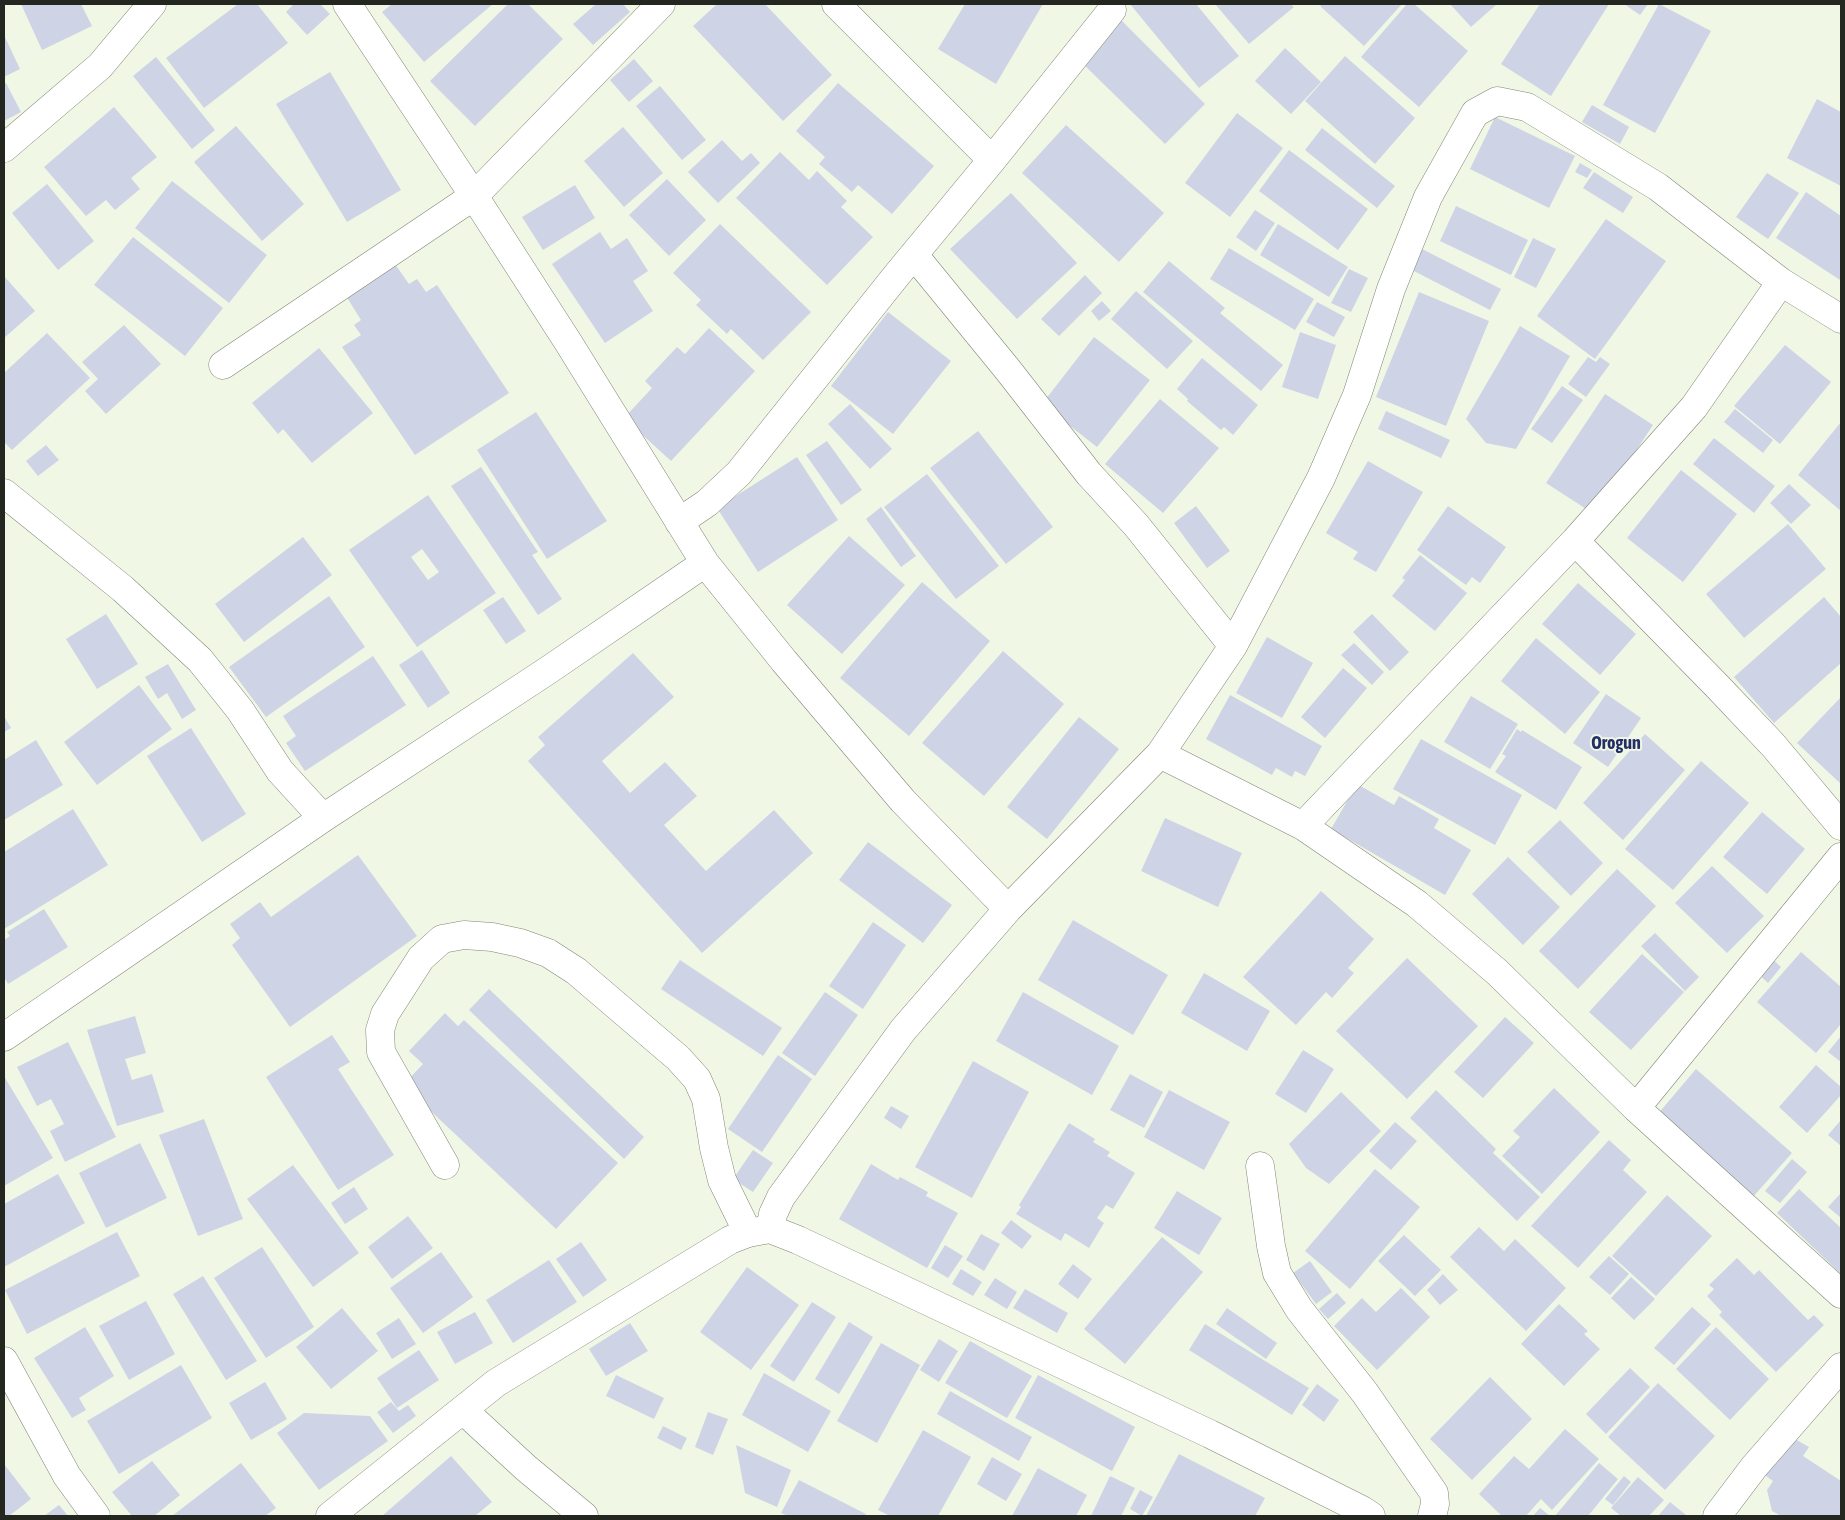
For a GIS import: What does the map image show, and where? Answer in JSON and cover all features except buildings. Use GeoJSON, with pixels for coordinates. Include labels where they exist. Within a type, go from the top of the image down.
{"type":"FeatureCollection","features":[{"type":"Feature","properties":{"kind":"street"},"geometry":{"type":"LineString","coordinates":[[4,148],[100,66],[152,4]]}},
{"type":"Feature","properties":{"kind":"street"},"geometry":{"type":"LineString","coordinates":[[347,4],[568,342],[706,563],[784,661],[903,801],[1008,909]]}},
{"type":"Feature","properties":{"kind":"street"},"geometry":{"type":"LineString","coordinates":[[223,365],[474,196],[661,4]]}},
{"type":"Feature","properties":{"kind":"street"},"geometry":{"type":"LineString","coordinates":[[836,4],[992,160]]}},
{"type":"Feature","properties":{"kind":"street"},"geometry":{"type":"LineString","coordinates":[[679,522],[707,503],[739,473],[1112,10]]}},
{"type":"Feature","properties":{"kind":"street"},"geometry":{"type":"LineString","coordinates":[[759,1231],[773,1214],[781,1197],[898,1038],[1008,909],[1160,754],[1233,646],[1321,478],[1357,395],[1391,290],[1428,197],[1475,113],[1497,101],[1527,107],[1658,187],[1781,282],[1841,319]]}},
{"type":"Feature","properties":{"kind":"street"},"geometry":{"type":"LineString","coordinates":[[914,255],[1008,370],[1089,474],[1136,526],[1233,646]]}},
{"type":"Feature","properties":{"kind":"street"},"geometry":{"type":"LineString","coordinates":[[1303,826],[1575,541],[1694,407],[1781,282]]}},
{"type":"Feature","properties":{"kind":"street"},"geometry":{"type":"LineString","coordinates":[[4,493],[123,589],[200,660],[240,710],[280,771],[323,818]]}},
{"type":"Feature","properties":{"kind":"street"},"geometry":{"type":"LineString","coordinates":[[1575,541],[1773,745],[1841,826]]}},
{"type":"Feature","properties":{"kind":"street"},"geometry":{"type":"LineString","coordinates":[[4,1037],[323,818],[547,671],[706,563]]}},
{"type":"Feature","properties":{"kind":"street"},"geometry":{"type":"LineString","coordinates":[[1160,754],[1303,826],[1424,910],[1497,972],[1636,1108],[1841,1294]]}},
{"type":"Feature","properties":{"kind":"street"},"geometry":{"type":"LineString","coordinates":[[1636,1108],[1841,857]]}},
{"type":"Feature","properties":{"kind":"street"},"geometry":{"type":"LineString","coordinates":[[445,1165],[381,1052],[380,1030],[385,1014],[421,958],[442,939],[464,935],[492,937],[520,943],[548,953],[576,971],[678,1058],[697,1079],[706,1099],[714,1148],[722,1180],[759,1231]]}},
{"type":"Feature","properties":{"kind":"street"},"geometry":{"type":"LineString","coordinates":[[1260,1166],[1271,1246],[1278,1273],[1299,1309],[1365,1393],[1434,1493],[1435,1504],[1432,1516]]}},
{"type":"Feature","properties":{"kind":"street"},"geometry":{"type":"LineString","coordinates":[[330,1516],[496,1383],[730,1240],[759,1231],[798,1240],[1165,1413],[1364,1514]]}},
{"type":"Feature","properties":{"kind":"street"},"geometry":{"type":"LineString","coordinates":[[4,1360],[67,1476],[96,1516]]}},
{"type":"Feature","properties":{"kind":"street"},"geometry":{"type":"LineString","coordinates":[[1717,1516],[1754,1467],[1841,1367]]}},
{"type":"Feature","properties":{"kind":"street"},"geometry":{"type":"LineString","coordinates":[[463,1410],[526,1468],[584,1516]]}},
{"type":"Feature","properties":{"kind":"district","name":"Orogun"},"geometry":{"type":"Point","coordinates":[1616,743]}}]}
